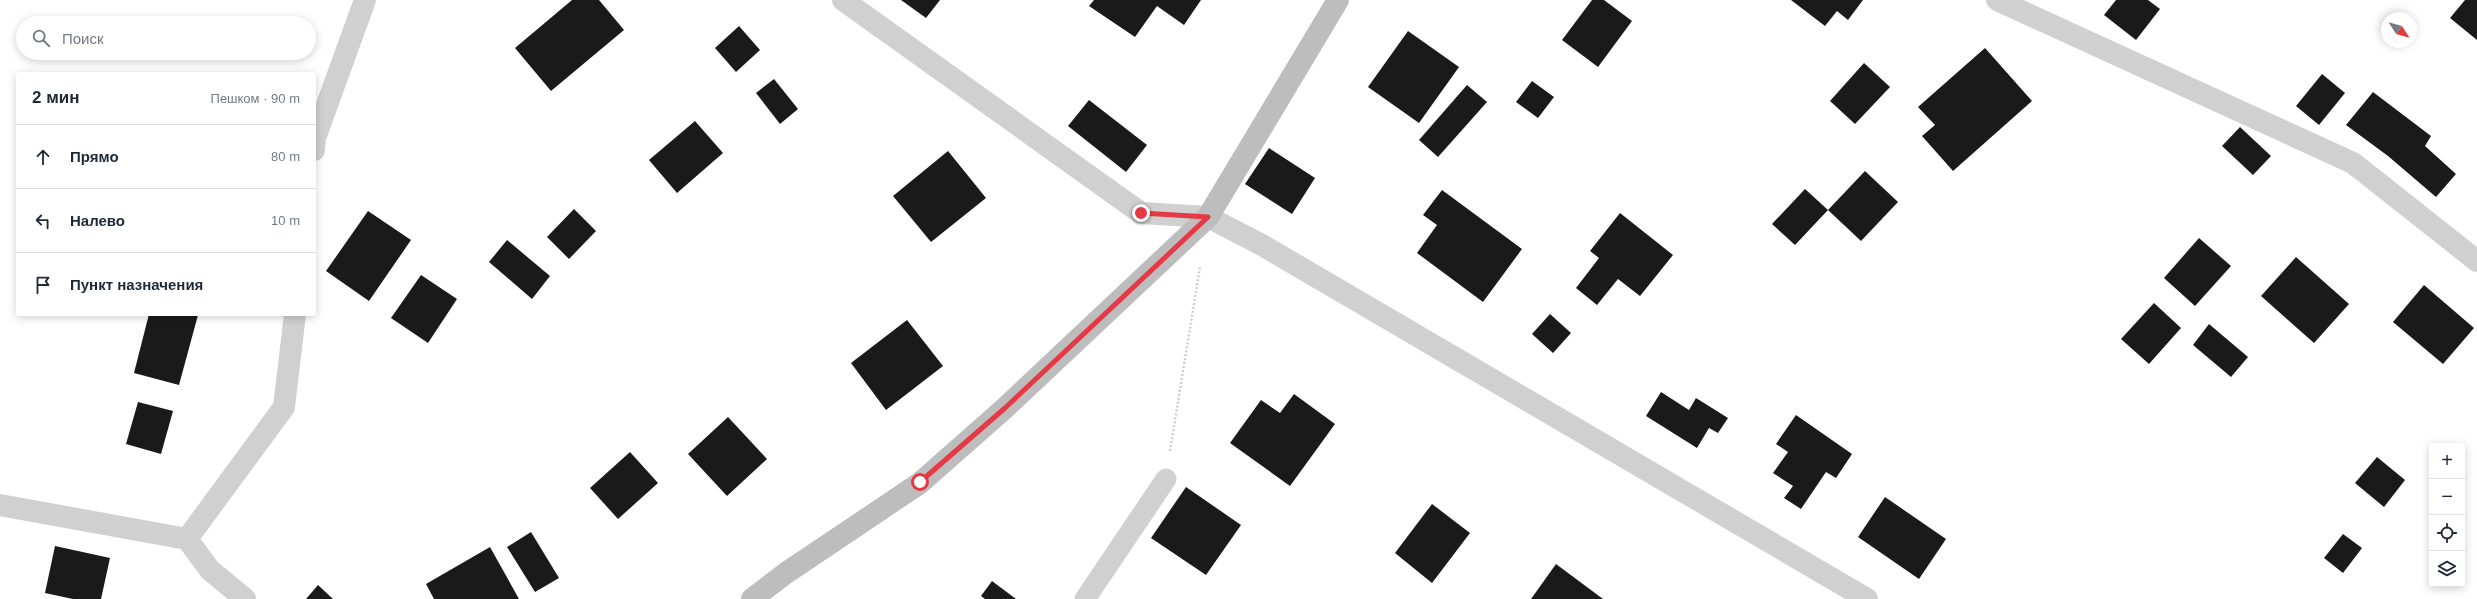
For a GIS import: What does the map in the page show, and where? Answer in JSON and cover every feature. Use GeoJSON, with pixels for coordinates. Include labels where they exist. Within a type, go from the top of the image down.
{"type":"FeatureCollection","features":[{"type":"Feature","properties":{"kind":"street"},"geometry":{"type":"LineString","coordinates":[[316,135],[365,0]]}},
{"type":"Feature","properties":{"kind":"street"},"geometry":{"type":"LineString","coordinates":[[842,0],[1141,213],[1208,217],[1262,245],[1867,599]]}},
{"type":"Feature","properties":{"kind":"street"},"geometry":{"type":"LineString","coordinates":[[752,599],[786,573],[920,482],[1005,408],[1208,217],[1338,0]]}},
{"type":"Feature","properties":{"kind":"street"},"geometry":{"type":"LineString","coordinates":[[1997,0],[2353,163],[2477,261]]}},
{"type":"Feature","properties":{"kind":"street"},"geometry":{"type":"LineString","coordinates":[[187,539],[284,407],[295,316]]}},
{"type":"Feature","properties":{"kind":"street"},"geometry":{"type":"LineString","coordinates":[[0,504],[187,539],[210,570],[245,599]]}},
{"type":"Feature","properties":{"kind":"lane"},"geometry":{"type":"LineString","coordinates":[[1085,599],[1166,479]]}},
{"type":"Feature","properties":{"kind":"path"},"geometry":{"type":"LineString","coordinates":[[1166,479],[1200,263]]}},
{"type":"Feature","properties":{"kind":"building"},"geometry":{"type":"Polygon","coordinates":[[[572,0],[599,0],[624,30],[551,91],[515,48],[572,0]]]}},
{"type":"Feature","properties":{"kind":"building"},"geometry":{"type":"Polygon","coordinates":[[[901,0],[940,0],[926,18],[901,0]]]}},
{"type":"Feature","properties":{"kind":"building"},"geometry":{"type":"Polygon","coordinates":[[[1094,0],[1201,0],[1184,25],[1157,6],[1135,37],[1089,6],[1094,0]]]}},
{"type":"Feature","properties":{"kind":"building"},"geometry":{"type":"Polygon","coordinates":[[[1592,0],[1604,0],[1632,21],[1598,67],[1562,40],[1592,0]]]}},
{"type":"Feature","properties":{"kind":"building"},"geometry":{"type":"Polygon","coordinates":[[[1791,0],[1863,0],[1848,20],[1837,11],[1825,26],[1791,0]]]}},
{"type":"Feature","properties":{"kind":"building"},"geometry":{"type":"Polygon","coordinates":[[[2116,0],[2148,0],[2160,9],[2136,40],[2104,15],[2116,0]]]}},
{"type":"Feature","properties":{"kind":"building"},"geometry":{"type":"Polygon","coordinates":[[[2465,0],[2477,0],[2477,40],[2450,18],[2465,0]]]}},
{"type":"Feature","properties":{"kind":"building"},"geometry":{"type":"Polygon","coordinates":[[[739,26],[760,50],[736,72],[715,48],[739,26]]]}},
{"type":"Feature","properties":{"kind":"building"},"geometry":{"type":"Polygon","coordinates":[[[1408,31],[1459,67],[1419,123],[1368,87],[1408,31]]]}},
{"type":"Feature","properties":{"kind":"building"},"geometry":{"type":"Polygon","coordinates":[[[1985,48],[2032,101],[1953,171],[1922,136],[1935,125],[1918,107],[1985,48]]]}},
{"type":"Feature","properties":{"kind":"building"},"geometry":{"type":"Polygon","coordinates":[[[1864,63],[1890,87],[1855,124],[1830,101],[1864,63]]]}},
{"type":"Feature","properties":{"kind":"building"},"geometry":{"type":"Polygon","coordinates":[[[2322,74],[2345,93],[2319,125],[2296,106],[2322,74]]]}},
{"type":"Feature","properties":{"kind":"building"},"geometry":{"type":"Polygon","coordinates":[[[774,79],[798,109],[780,124],[756,93],[774,79]]]}},
{"type":"Feature","properties":{"kind":"building"},"geometry":{"type":"Polygon","coordinates":[[[1532,81],[1554,97],[1538,118],[1516,102],[1532,81]]]}},
{"type":"Feature","properties":{"kind":"building"},"geometry":{"type":"Polygon","coordinates":[[[1467,85],[1487,102],[1438,157],[1419,140],[1467,85]]]}},
{"type":"Feature","properties":{"kind":"building"},"geometry":{"type":"Polygon","coordinates":[[[2373,92],[2431,136],[2425,146],[2456,174],[2436,197],[2388,156],[2346,125],[2373,92]]]}},
{"type":"Feature","properties":{"kind":"building"},"geometry":{"type":"Polygon","coordinates":[[[1089,100],[1147,145],[1126,172],[1068,126],[1089,100]]]}},
{"type":"Feature","properties":{"kind":"building"},"geometry":{"type":"Polygon","coordinates":[[[695,121],[723,153],[677,193],[649,160],[695,121]]]}},
{"type":"Feature","properties":{"kind":"building"},"geometry":{"type":"Polygon","coordinates":[[[2240,127],[2271,156],[2253,175],[2222,146],[2240,127]]]}},
{"type":"Feature","properties":{"kind":"building"},"geometry":{"type":"Polygon","coordinates":[[[1269,148],[1315,178],[1292,214],[1245,184],[1269,148]]]}},
{"type":"Feature","properties":{"kind":"building"},"geometry":{"type":"Polygon","coordinates":[[[948,151],[986,198],[931,242],[893,196],[948,151]]]}},
{"type":"Feature","properties":{"kind":"building"},"geometry":{"type":"Polygon","coordinates":[[[1865,171],[1898,202],[1861,241],[1828,210],[1865,171]]]}},
{"type":"Feature","properties":{"kind":"building"},"geometry":{"type":"Polygon","coordinates":[[[1805,189],[1828,210],[1795,245],[1772,224],[1805,189]]]}},
{"type":"Feature","properties":{"kind":"building"},"geometry":{"type":"Polygon","coordinates":[[[1442,190],[1522,249],[1483,302],[1417,253],[1437,225],[1423,215],[1442,190]]]}},
{"type":"Feature","properties":{"kind":"building"},"geometry":{"type":"Polygon","coordinates":[[[574,209],[596,231],[569,259],[547,237],[574,209]]]}},
{"type":"Feature","properties":{"kind":"building"},"geometry":{"type":"Polygon","coordinates":[[[368,211],[411,240],[369,301],[326,271],[368,211]]]}},
{"type":"Feature","properties":{"kind":"building"},"geometry":{"type":"Polygon","coordinates":[[[1620,213],[1673,255],[1640,296],[1618,279],[1597,305],[1576,288],[1599,258],[1590,251],[1620,213]]]}},
{"type":"Feature","properties":{"kind":"building"},"geometry":{"type":"Polygon","coordinates":[[[2199,238],[2231,266],[2195,306],[2164,278],[2199,238]]]}},
{"type":"Feature","properties":{"kind":"building"},"geometry":{"type":"Polygon","coordinates":[[[507,240],[550,276],[532,299],[489,262],[507,240]]]}},
{"type":"Feature","properties":{"kind":"building"},"geometry":{"type":"Polygon","coordinates":[[[2296,257],[2349,304],[2314,343],[2261,296],[2296,257]]]}},
{"type":"Feature","properties":{"kind":"building"},"geometry":{"type":"Polygon","coordinates":[[[421,275],[457,299],[428,343],[391,318],[421,275]]]}},
{"type":"Feature","properties":{"kind":"building"},"geometry":{"type":"Polygon","coordinates":[[[2424,285],[2474,328],[2443,364],[2393,322],[2424,285]]]}},
{"type":"Feature","properties":{"kind":"building"},"geometry":{"type":"Polygon","coordinates":[[[2154,303],[2181,328],[2149,364],[2121,339],[2154,303]]]}},
{"type":"Feature","properties":{"kind":"building"},"geometry":{"type":"Polygon","coordinates":[[[1550,314],[1571,333],[1553,353],[1532,334],[1550,314]]]}},
{"type":"Feature","properties":{"kind":"building"},"geometry":{"type":"Polygon","coordinates":[[[148,316],[198,316],[179,385],[134,373],[148,316]]]}},
{"type":"Feature","properties":{"kind":"building"},"geometry":{"type":"Polygon","coordinates":[[[907,320],[943,366],[886,410],[851,363],[907,320]]]}},
{"type":"Feature","properties":{"kind":"building"},"geometry":{"type":"Polygon","coordinates":[[[2209,324],[2248,357],[2231,377],[2193,345],[2209,324]]]}},
{"type":"Feature","properties":{"kind":"building"},"geometry":{"type":"Polygon","coordinates":[[[1661,392],[1689,410],[1696,398],[1728,418],[1718,433],[1709,428],[1697,448],[1646,416],[1661,392]]]}},
{"type":"Feature","properties":{"kind":"building"},"geometry":{"type":"Polygon","coordinates":[[[1294,394],[1335,424],[1290,486],[1230,443],[1261,400],[1280,413],[1294,394]]]}},
{"type":"Feature","properties":{"kind":"building"},"geometry":{"type":"Polygon","coordinates":[[[138,402],[173,411],[161,454],[126,444],[138,402]]]}},
{"type":"Feature","properties":{"kind":"building"},"geometry":{"type":"Polygon","coordinates":[[[1796,415],[1852,454],[1836,478],[1826,472],[1801,509],[1784,498],[1793,486],[1773,473],[1788,452],[1776,444],[1796,415]]]}},
{"type":"Feature","properties":{"kind":"building"},"geometry":{"type":"Polygon","coordinates":[[[728,417],[767,459],[727,496],[688,454],[728,417]]]}},
{"type":"Feature","properties":{"kind":"building"},"geometry":{"type":"Polygon","coordinates":[[[630,452],[658,483],[618,519],[590,488],[630,452]]]}},
{"type":"Feature","properties":{"kind":"building"},"geometry":{"type":"Polygon","coordinates":[[[2377,457],[2405,480],[2384,507],[2355,483],[2377,457]]]}},
{"type":"Feature","properties":{"kind":"building"},"geometry":{"type":"Polygon","coordinates":[[[1186,487],[1241,525],[1206,575],[1151,538],[1186,487]]]}},
{"type":"Feature","properties":{"kind":"building"},"geometry":{"type":"Polygon","coordinates":[[[1885,497],[1946,539],[1919,579],[1858,537],[1885,497]]]}},
{"type":"Feature","properties":{"kind":"building"},"geometry":{"type":"Polygon","coordinates":[[[1432,504],[1470,533],[1432,583],[1395,553],[1432,504]]]}},
{"type":"Feature","properties":{"kind":"building"},"geometry":{"type":"Polygon","coordinates":[[[531,532],[559,578],[535,592],[507,547],[531,532]]]}},
{"type":"Feature","properties":{"kind":"building"},"geometry":{"type":"Polygon","coordinates":[[[2343,534],[2362,548],[2343,573],[2324,558],[2343,534]]]}},
{"type":"Feature","properties":{"kind":"building"},"geometry":{"type":"Polygon","coordinates":[[[55,546],[110,558],[101,599],[73,599],[45,593],[55,546]]]}},
{"type":"Feature","properties":{"kind":"building"},"geometry":{"type":"Polygon","coordinates":[[[490,547],[519,599],[434,599],[426,584],[490,547]]]}},
{"type":"Feature","properties":{"kind":"building"},"geometry":{"type":"Polygon","coordinates":[[[1556,564],[1603,599],[1531,599],[1556,564]]]}},
{"type":"Feature","properties":{"kind":"building"},"geometry":{"type":"Polygon","coordinates":[[[992,581],[1016,599],[985,599],[981,596],[992,581]]]}},
{"type":"Feature","properties":{"kind":"building"},"geometry":{"type":"Polygon","coordinates":[[[318,585],[333,599],[306,599],[318,585]]]}},
{"type":"Feature","properties":{"kind":"route"},"geometry":{"type":"LineString","coordinates":[[920,482],[1005,408],[1208,217],[1141,213]]}}]}
